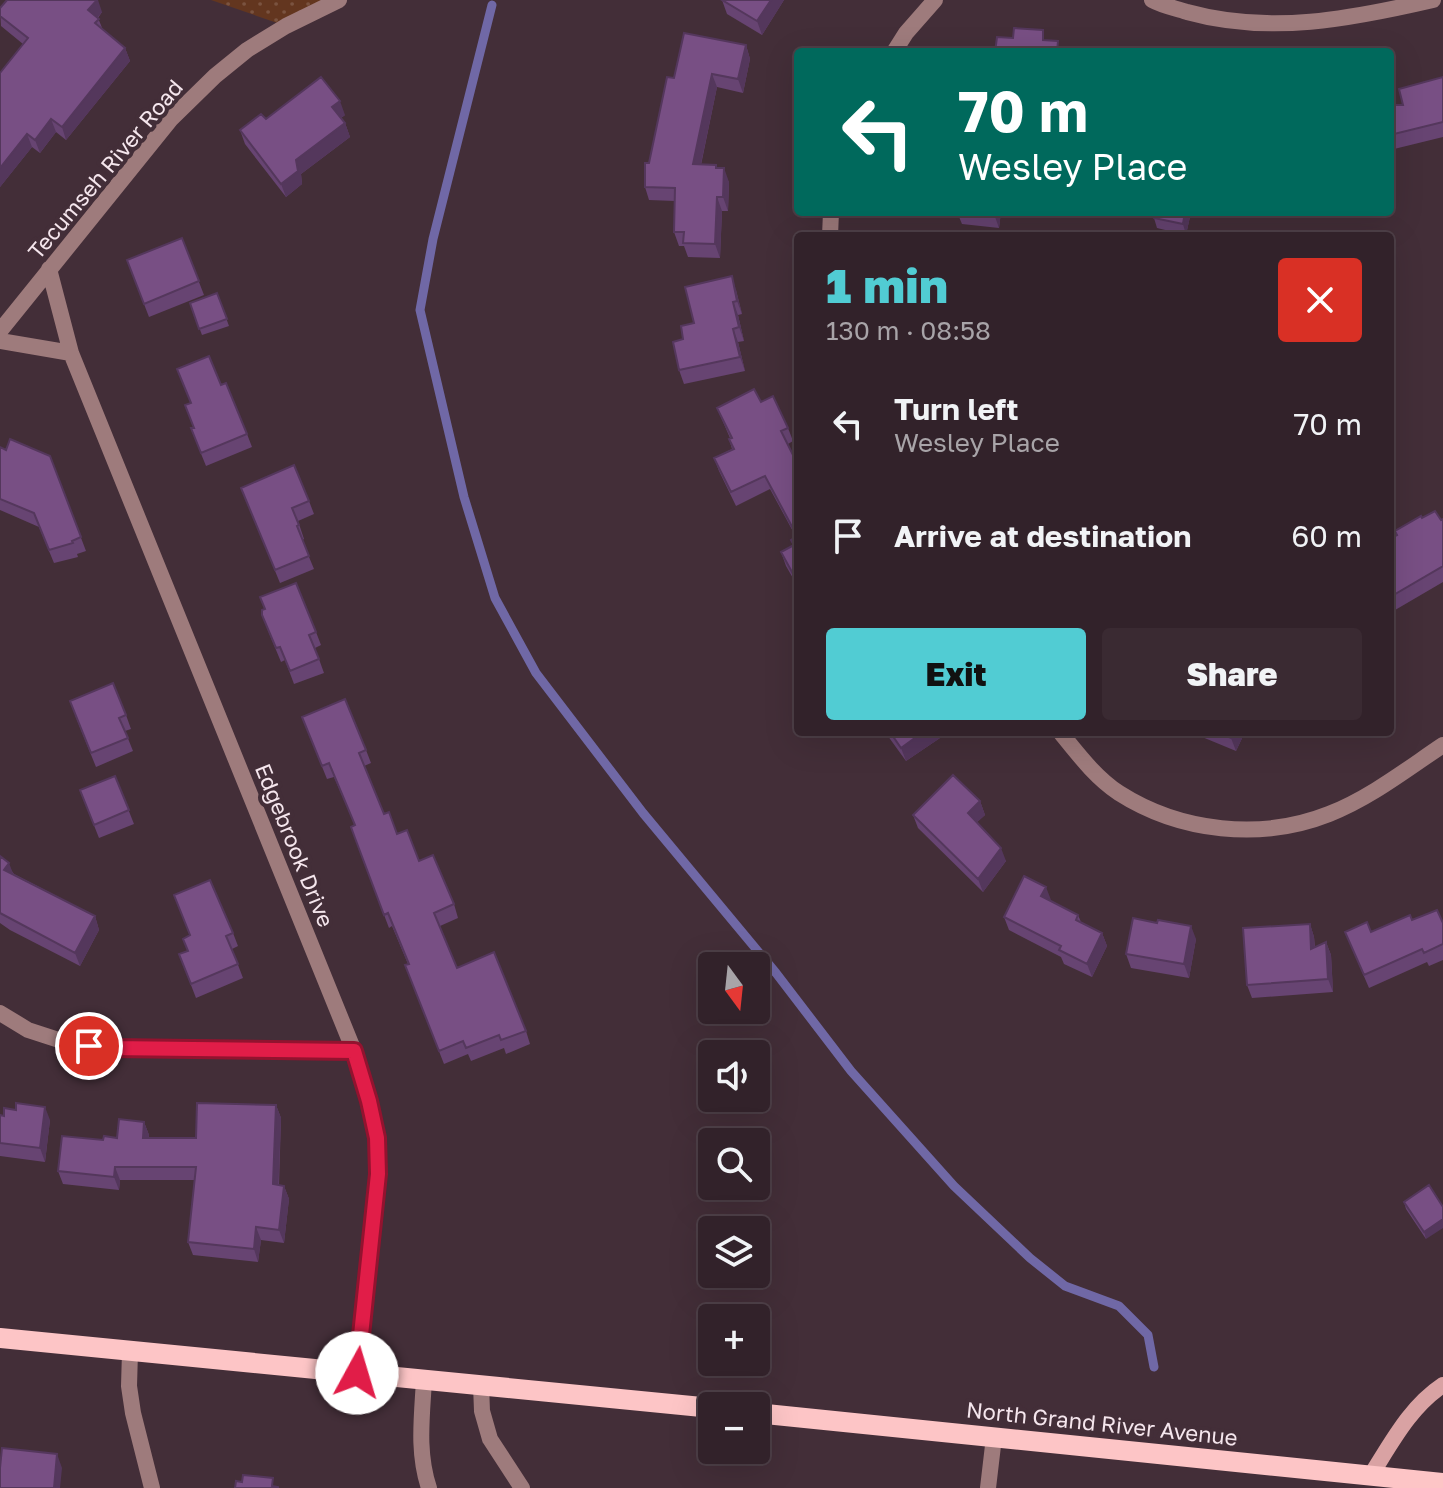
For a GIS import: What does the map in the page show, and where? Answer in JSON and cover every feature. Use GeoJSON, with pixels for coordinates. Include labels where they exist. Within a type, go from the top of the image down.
{"type":"FeatureCollection","features":[{"type":"Feature","properties":{"kind":"main road"},"geometry":{"type":"LineString","coordinates":[[0,1338],[698,1407]]}},
{"type":"Feature","properties":{"kind":"main road","name":"North Grand River Avenue"},"geometry":{"type":"LineString","coordinates":[[770,1414],[1443,1483]]}},
{"type":"Feature","properties":{"kind":"street","name":"Tecumseh River Road"},"geometry":{"type":"LineString","coordinates":[[0,331],[171,119],[215,76],[247,50],[286,26],[339,0]]}},
{"type":"Feature","properties":{"kind":"street"},"geometry":{"type":"LineString","coordinates":[[897,48],[935,0]]}},
{"type":"Feature","properties":{"kind":"street"},"geometry":{"type":"LineString","coordinates":[[1152,0],[1206,17],[1259,24],[1320,22],[1433,0]]}},
{"type":"Feature","properties":{"kind":"street","name":"Edgebrook Drive"},"geometry":{"type":"LineString","coordinates":[[49,269],[71,353],[354,1051],[369,1101],[377,1138],[378,1174],[357,1373]]}},
{"type":"Feature","properties":{"kind":"street"},"geometry":{"type":"LineString","coordinates":[[0,341],[71,353]]}},
{"type":"Feature","properties":{"kind":"street"},"geometry":{"type":"LineString","coordinates":[[1063,736],[1087,766],[1117,792],[1152,811],[1195,826],[1246,830],[1289,826],[1329,814],[1374,791],[1443,745]]}},
{"type":"Feature","properties":{"kind":"street"},"geometry":{"type":"LineString","coordinates":[[0,1013],[28,1030],[68,1043],[110,1048],[354,1051]]}},
{"type":"Feature","properties":{"kind":"street"},"geometry":{"type":"LineString","coordinates":[[130,1352],[131,1400],[152,1488]]}},
{"type":"Feature","properties":{"kind":"street"},"geometry":{"type":"LineString","coordinates":[[424,1380],[420,1445],[429,1488]]}},
{"type":"Feature","properties":{"kind":"street"},"geometry":{"type":"LineString","coordinates":[[481,1385],[482,1411],[490,1439],[522,1488]]}},
{"type":"Feature","properties":{"kind":"street"},"geometry":{"type":"LineString","coordinates":[[1371,1475],[1407,1419],[1428,1395],[1443,1385]]}},
{"type":"Feature","properties":{"kind":"street"},"geometry":{"type":"LineString","coordinates":[[988,1488],[994,1437]]}},
{"type":"Feature","properties":{"kind":"shaded area"},"geometry":{"type":"Polygon","coordinates":[[[211,0],[339,0],[286,26],[211,0]]]}},
{"type":"Feature","properties":{"kind":"building"},"geometry":{"type":"Polygon","coordinates":[[[7,0],[97,0],[88,10],[99,19],[95,23],[125,48],[62,127],[51,119],[35,140],[27,134],[0,168],[0,73],[28,38],[0,16],[0,8],[7,0]]]}},
{"type":"Feature","properties":{"kind":"building"},"geometry":{"type":"Polygon","coordinates":[[[722,0],[771,0],[757,21],[722,0]]]}},
{"type":"Feature","properties":{"kind":"building"},"geometry":{"type":"Polygon","coordinates":[[[1014,28],[1043,30],[1043,40],[1058,41],[1057,48],[996,48],[997,37],[1013,38],[1014,28]]]}},
{"type":"Feature","properties":{"kind":"building"},"geometry":{"type":"Polygon","coordinates":[[[684,33],[746,45],[738,79],[712,74],[693,164],[724,168],[723,197],[717,197],[715,244],[683,243],[684,232],[674,232],[675,188],[645,187],[645,163],[649,163],[667,77],[674,78],[684,33]]]}},
{"type":"Feature","properties":{"kind":"building"},"geometry":{"type":"Polygon","coordinates":[[[321,77],[340,101],[332,107],[345,123],[296,160],[298,171],[281,184],[240,130],[261,114],[266,119],[321,77]]]}},
{"type":"Feature","properties":{"kind":"building"},"geometry":{"type":"Polygon","coordinates":[[[1443,77],[1443,122],[1394,134],[1394,105],[1403,105],[1399,89],[1443,77]]]}},
{"type":"Feature","properties":{"kind":"building"},"geometry":{"type":"Polygon","coordinates":[[[1154,216],[1184,216],[1183,224],[1154,216]]]}},
{"type":"Feature","properties":{"kind":"building"},"geometry":{"type":"Polygon","coordinates":[[[182,238],[199,281],[144,304],[127,260],[182,238]]]}},
{"type":"Feature","properties":{"kind":"building"},"geometry":{"type":"Polygon","coordinates":[[[732,276],[737,301],[733,302],[739,327],[733,329],[740,357],[679,370],[673,342],[683,339],[681,326],[694,323],[685,287],[732,276]]]}},
{"type":"Feature","properties":{"kind":"building"},"geometry":{"type":"Polygon","coordinates":[[[217,293],[227,319],[199,329],[190,303],[217,293]]]}},
{"type":"Feature","properties":{"kind":"building"},"geometry":{"type":"Polygon","coordinates":[[[209,356],[221,385],[226,383],[247,434],[201,453],[185,405],[191,403],[177,369],[209,356]]]}},
{"type":"Feature","properties":{"kind":"building"},"geometry":{"type":"Polygon","coordinates":[[[754,389],[761,402],[773,396],[788,428],[781,431],[794,457],[794,530],[765,476],[731,492],[714,458],[734,449],[717,408],[754,389]]]}},
{"type":"Feature","properties":{"kind":"building"},"geometry":{"type":"Polygon","coordinates":[[[10,439],[50,456],[81,537],[73,543],[49,550],[34,513],[0,499],[0,447],[6,450],[10,439]]]}},
{"type":"Feature","properties":{"kind":"building"},"geometry":{"type":"Polygon","coordinates":[[[294,465],[309,501],[292,508],[309,556],[275,570],[241,488],[294,465]]]}},
{"type":"Feature","properties":{"kind":"building"},"geometry":{"type":"Polygon","coordinates":[[[1435,511],[1443,519],[1443,566],[1394,595],[1395,531],[1435,511]]]}},
{"type":"Feature","properties":{"kind":"building"},"geometry":{"type":"Polygon","coordinates":[[[794,545],[794,576],[781,552],[794,545]]]}},
{"type":"Feature","properties":{"kind":"building"},"geometry":{"type":"Polygon","coordinates":[[[296,583],[316,632],[309,635],[319,659],[290,671],[262,615],[265,609],[260,597],[296,583]]]}},
{"type":"Feature","properties":{"kind":"building"},"geometry":{"type":"Polygon","coordinates":[[[113,683],[126,715],[119,718],[128,738],[91,753],[70,701],[113,683]]]}},
{"type":"Feature","properties":{"kind":"building"},"geometry":{"type":"Polygon","coordinates":[[[345,699],[366,750],[359,753],[384,814],[389,812],[397,834],[407,830],[419,861],[433,855],[454,904],[434,913],[457,968],[494,952],[526,1031],[501,1040],[499,1035],[466,1048],[463,1041],[439,1051],[405,965],[409,964],[388,913],[384,915],[355,838],[351,827],[355,825],[329,763],[322,766],[302,717],[345,699]]]}},
{"type":"Feature","properties":{"kind":"building"},"geometry":{"type":"Polygon","coordinates":[[[893,736],[918,736],[901,748],[893,736]]]}},
{"type":"Feature","properties":{"kind":"building"},"geometry":{"type":"Polygon","coordinates":[[[953,775],[980,801],[968,813],[1001,848],[978,879],[913,815],[953,775]]]}},
{"type":"Feature","properties":{"kind":"building"},"geometry":{"type":"Polygon","coordinates":[[[115,776],[129,810],[94,825],[80,790],[115,776]]]}},
{"type":"Feature","properties":{"kind":"building"},"geometry":{"type":"Polygon","coordinates":[[[0,856],[9,863],[4,870],[95,916],[75,953],[0,913],[0,856]]]}},
{"type":"Feature","properties":{"kind":"building"},"geometry":{"type":"Polygon","coordinates":[[[1024,876],[1046,887],[1041,896],[1078,915],[1076,920],[1102,933],[1087,964],[1059,950],[1061,946],[1004,917],[1024,876]]]}},
{"type":"Feature","properties":{"kind":"building"},"geometry":{"type":"Polygon","coordinates":[[[210,880],[233,933],[226,936],[238,964],[191,984],[179,954],[188,951],[183,939],[190,935],[174,895],[210,880]]]}},
{"type":"Feature","properties":{"kind":"building"},"geometry":{"type":"Polygon","coordinates":[[[1437,910],[1443,923],[1443,944],[1424,953],[1422,949],[1364,975],[1345,932],[1367,922],[1371,932],[1410,915],[1412,920],[1437,910]]]}},
{"type":"Feature","properties":{"kind":"building"},"geometry":{"type":"Polygon","coordinates":[[[1133,918],[1191,926],[1184,964],[1126,954],[1133,918]]]}},
{"type":"Feature","properties":{"kind":"building"},"geometry":{"type":"Polygon","coordinates":[[[1310,924],[1311,949],[1326,942],[1328,979],[1247,985],[1243,928],[1310,924]]]}},
{"type":"Feature","properties":{"kind":"building"},"geometry":{"type":"Polygon","coordinates":[[[16,1103],[45,1107],[40,1148],[0,1143],[0,1115],[4,1116],[4,1108],[16,1110],[16,1103]]]}},
{"type":"Feature","properties":{"kind":"building"},"geometry":{"type":"Polygon","coordinates":[[[197,1103],[276,1105],[273,1184],[284,1186],[279,1230],[256,1227],[254,1249],[188,1242],[196,1167],[115,1167],[114,1177],[58,1171],[62,1136],[103,1140],[104,1136],[117,1138],[119,1119],[144,1122],[143,1138],[196,1138],[197,1103]]]}},
{"type":"Feature","properties":{"kind":"building"},"geometry":{"type":"Polygon","coordinates":[[[1429,1185],[1443,1207],[1443,1219],[1424,1232],[1404,1202],[1429,1185]]]}},
{"type":"Feature","properties":{"kind":"building"},"geometry":{"type":"Polygon","coordinates":[[[2,1448],[57,1454],[54,1488],[0,1488],[2,1448]]]}},
{"type":"Feature","properties":{"kind":"building"},"geometry":{"type":"Polygon","coordinates":[[[243,1475],[273,1478],[272,1486],[278,1488],[235,1488],[236,1481],[242,1482],[243,1475]]]}},
{"type":"Feature","properties":{"kind":"waterway"},"geometry":{"type":"LineString","coordinates":[[492,5],[433,239],[420,310],[464,497],[495,598],[536,673],[643,813],[776,973],[851,1071],[954,1186],[1030,1258],[1065,1286],[1119,1306],[1148,1335],[1154,1367]]}},
{"type":"Feature","properties":{"kind":"route"},"geometry":{"type":"LineString","coordinates":[[89,1046],[354,1051],[377,1138],[378,1174],[357,1373]]}}]}
